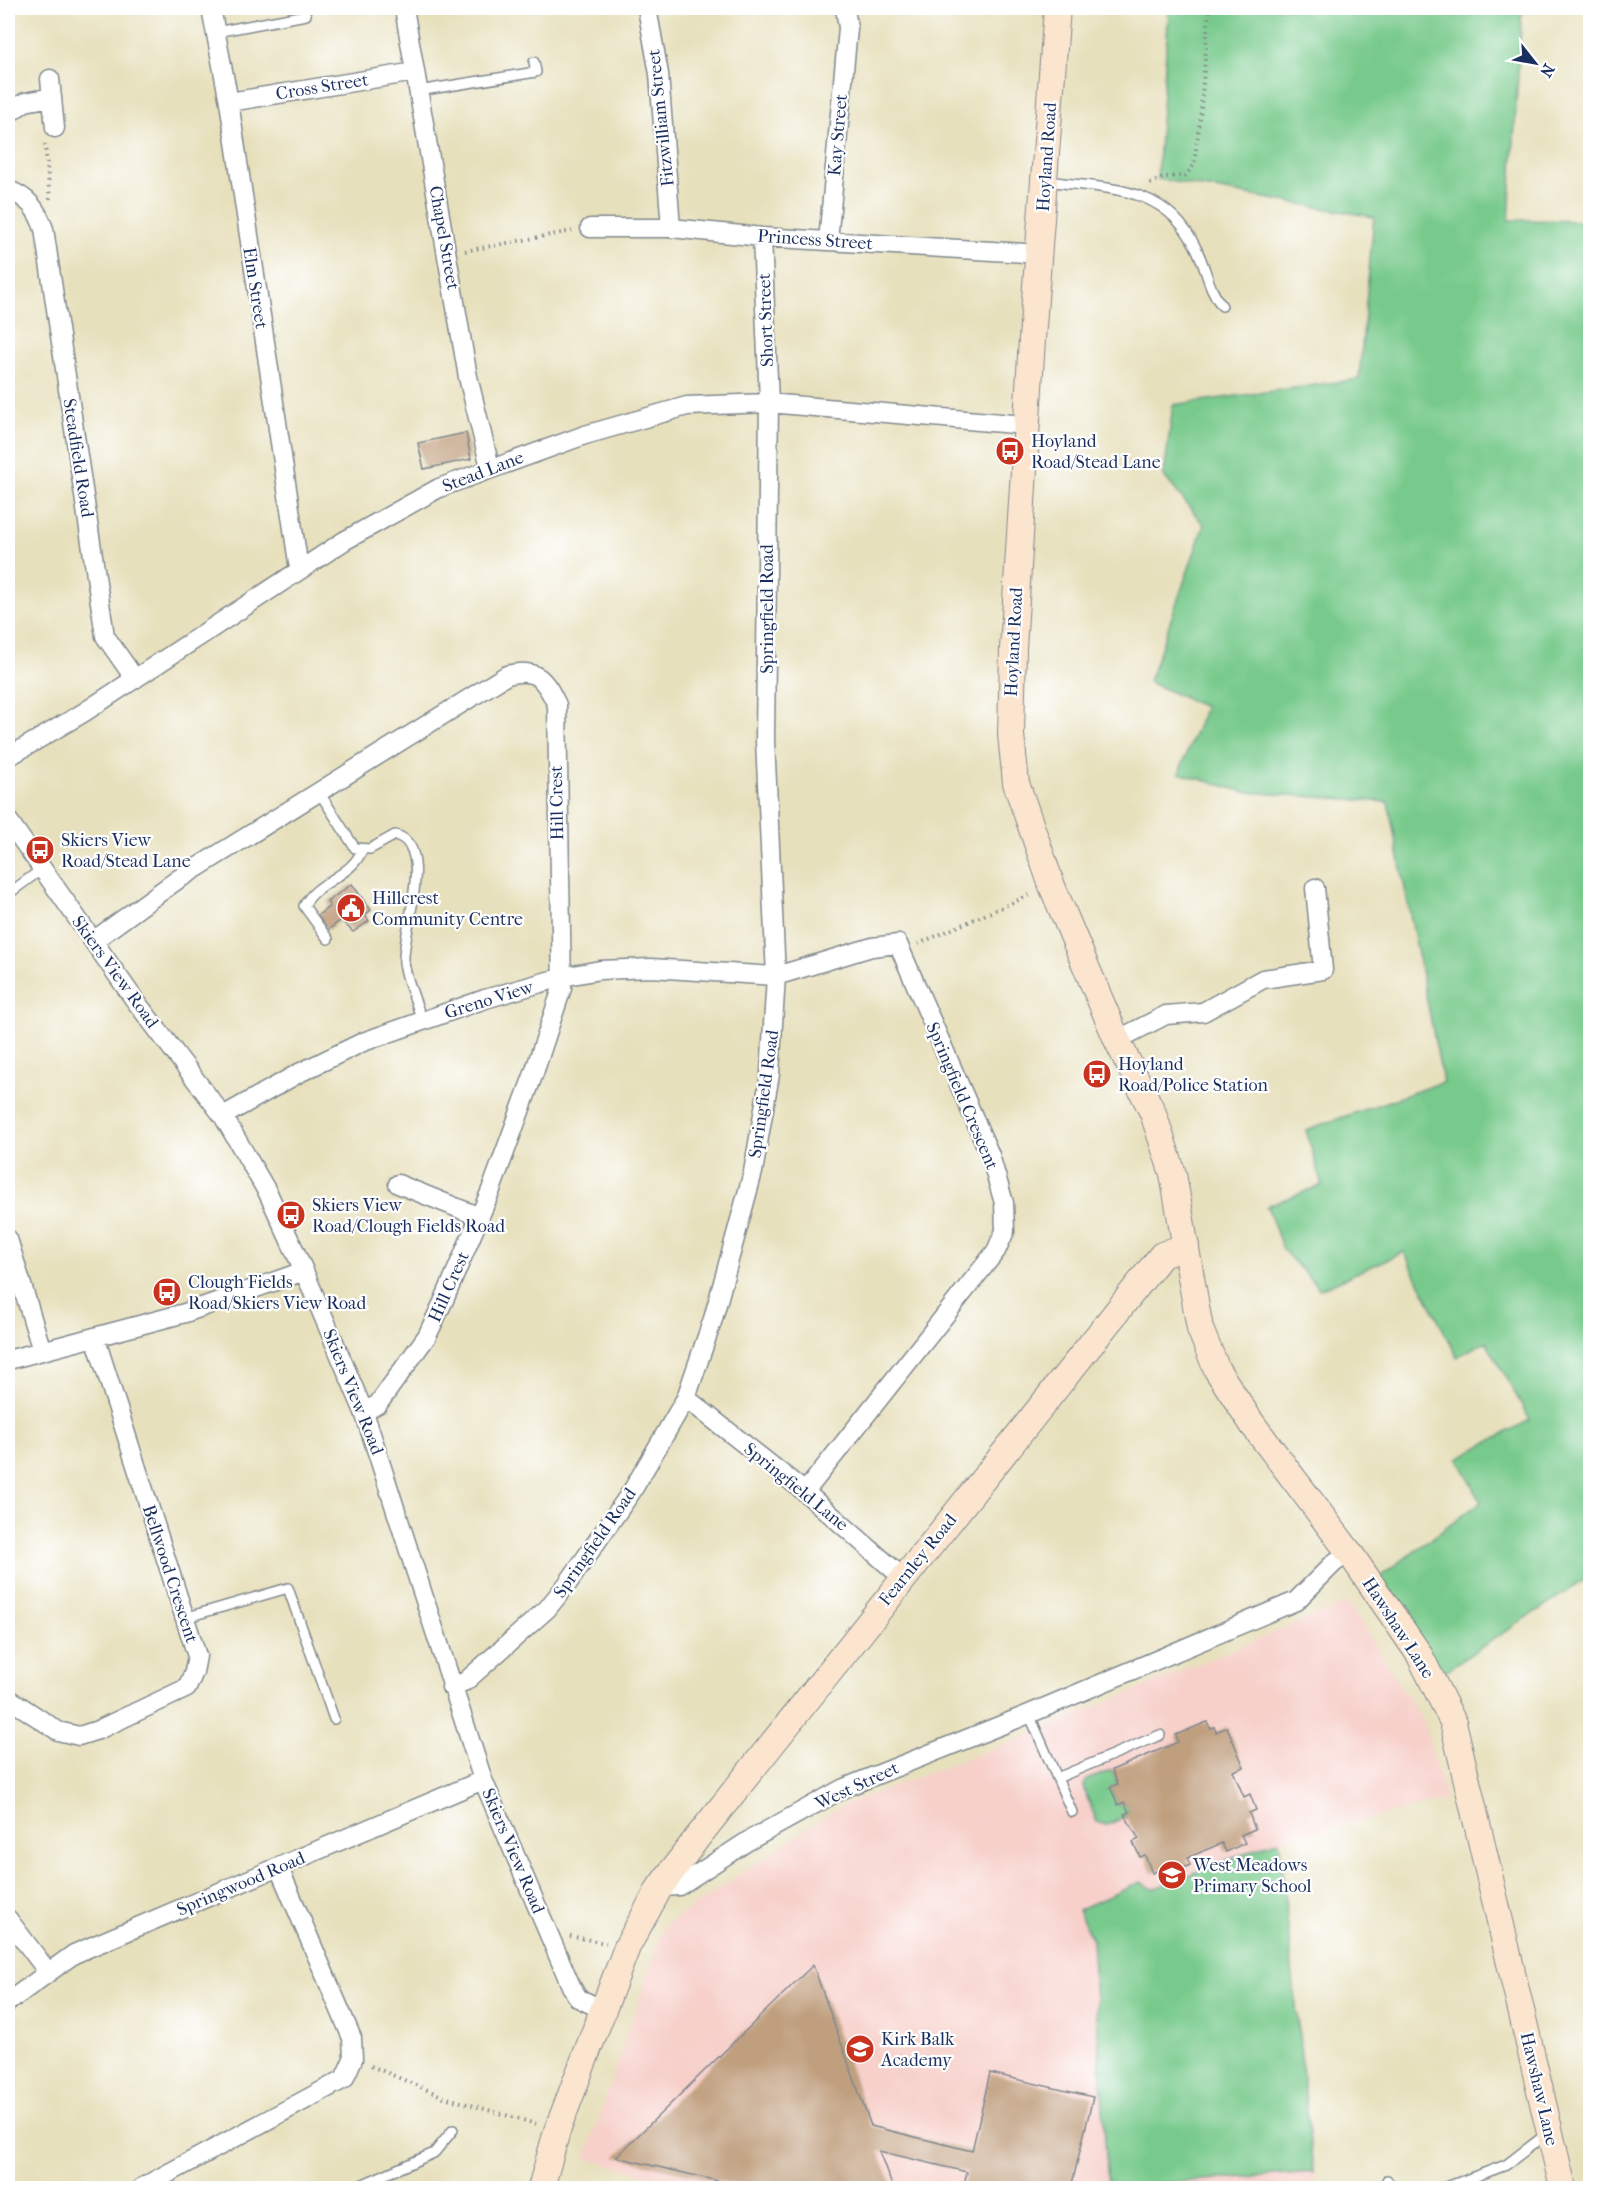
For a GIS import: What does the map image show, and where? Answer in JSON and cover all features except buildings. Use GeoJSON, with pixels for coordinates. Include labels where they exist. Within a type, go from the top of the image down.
{"type":"FeatureCollection","features":[{"type":"Feature","properties":{"kind":"main road","name":"Hoyland Road"},"geometry":{"type":"LineString","coordinates":[[1057,8],[1046,181],[1026,424],[1013,649],[1011,735],[1016,783],[1052,886],[1117,1040],[1153,1113],[1173,1174],[1186,1246]]}},
{"type":"Feature","properties":{"kind":"main road","name":"Hawshaw Lane"},"geometry":{"type":"LineString","coordinates":[[1186,1246],[1200,1329],[1217,1370],[1253,1425],[1348,1552],[1419,1654],[1453,1722],[1563,2188]]}},
{"type":"Feature","properties":{"kind":"main road","name":"Fearnley Road"},"geometry":{"type":"LineString","coordinates":[[660,1887],[903,1578],[1162,1255],[1186,1246]]}},
{"type":"Feature","properties":{"kind":"main road"},"geometry":{"type":"LineString","coordinates":[[541,2188],[557,2131],[601,2009],[627,1947],[660,1887]]}},
{"type":"Feature","properties":{"kind":"street","name":"Elm Street"},"geometry":{"type":"LineString","coordinates":[[211,8],[229,102],[299,569]]}},
{"type":"Feature","properties":{"kind":"street","name":"Chapel Street"},"geometry":{"type":"LineString","coordinates":[[404,8],[468,377],[490,468]]}},
{"type":"Feature","properties":{"kind":"street","name":"Fitzwilliam Street"},"geometry":{"type":"LineString","coordinates":[[647,8],[659,74],[671,228]]}},
{"type":"Feature","properties":{"kind":"street","name":"Kay Street"},"geometry":{"type":"LineString","coordinates":[[828,242],[848,28],[845,8]]}},
{"type":"Feature","properties":{"kind":"street","name":"Cross Street"},"geometry":{"type":"LineString","coordinates":[[229,102],[415,72]]}},
{"type":"Feature","properties":{"kind":"street"},"geometry":{"type":"LineString","coordinates":[[50,79],[55,128]]}},
{"type":"Feature","properties":{"kind":"street"},"geometry":{"type":"LineString","coordinates":[[8,114],[25,102],[52,98]]}},
{"type":"Feature","properties":{"kind":"street","name":"Steadfield Road"},"geometry":{"type":"LineString","coordinates":[[8,190],[28,201],[37,211],[44,229],[105,636],[135,679]]}},
{"type":"Feature","properties":{"kind":"street","name":"Princess Street"},"geometry":{"type":"LineString","coordinates":[[590,228],[671,228],[828,242],[1040,254]]}},
{"type":"Feature","properties":{"kind":"street","name":"Short Street"},"geometry":{"type":"LineString","coordinates":[[762,237],[768,403]]}},
{"type":"Feature","properties":{"kind":"street","name":"Stead Lane"},"geometry":{"type":"LineString","coordinates":[[8,757],[135,679],[299,569],[439,488],[585,435],[687,406],[768,403],[1026,424]]}},
{"type":"Feature","properties":{"kind":"street","name":"Springfield Road"},"geometry":{"type":"LineString","coordinates":[[451,1687],[466,1681],[548,1609],[632,1491],[686,1398],[712,1319],[753,1172],[770,1074],[777,976],[765,740],[768,633],[768,403]]}},
{"type":"Feature","properties":{"kind":"street","name":"Hill Crest"},"geometry":{"type":"LineString","coordinates":[[93,941],[177,880],[507,675],[522,671],[547,684],[557,705],[562,988],[534,1074],[480,1217],[427,1336],[378,1404],[364,1412]]}},
{"type":"Feature","properties":{"kind":"street","name":"Skiers View Road"},"geometry":{"type":"LineString","coordinates":[[8,820],[93,941],[223,1116],[267,1193],[304,1271],[364,1412],[451,1687],[483,1780],[578,1998],[601,2009]]}},
{"type":"Feature","properties":{"kind":"street"},"geometry":{"type":"LineString","coordinates":[[1117,1040],[1166,1015],[1203,1012],[1263,979],[1323,970],[1316,888]]}},
{"type":"Feature","properties":{"kind":"street"},"geometry":{"type":"LineString","coordinates":[[777,976],[886,944],[898,944],[901,951]]}},
{"type":"Feature","properties":{"kind":"street","name":"Springfield Crescent"},"geometry":{"type":"LineString","coordinates":[[805,1492],[996,1251],[1005,1231],[1004,1203],[990,1155],[901,951]]}},
{"type":"Feature","properties":{"kind":"street","name":"Greno View"},"geometry":{"type":"LineString","coordinates":[[223,1116],[299,1072],[342,1052],[422,1021],[562,978],[600,970],[651,968],[777,976]]}},
{"type":"Feature","properties":{"kind":"street"},"geometry":{"type":"LineString","coordinates":[[398,1184],[480,1217]]}},
{"type":"Feature","properties":{"kind":"street"},"geometry":{"type":"LineString","coordinates":[[8,1239],[42,1351]]}},
{"type":"Feature","properties":{"kind":"street"},"geometry":{"type":"LineString","coordinates":[[8,1360],[185,1313],[304,1271]]}},
{"type":"Feature","properties":{"kind":"street","name":"Bellwood Crescent"},"geometry":{"type":"LineString","coordinates":[[8,1698],[58,1731],[79,1736],[98,1730],[187,1688],[194,1672],[196,1656],[95,1337]]}},
{"type":"Feature","properties":{"kind":"street","name":"Springfield Lane"},"geometry":{"type":"LineString","coordinates":[[686,1398],[805,1492],[903,1578]]}},
{"type":"Feature","properties":{"kind":"street","name":"West Street"},"geometry":{"type":"LineString","coordinates":[[660,1887],[679,1886],[748,1841],[844,1788],[1029,1714],[1296,1601],[1348,1552]]}},
{"type":"Feature","properties":{"kind":"street","name":"Springwood Road"},"geometry":{"type":"LineString","coordinates":[[8,2002],[74,1954],[483,1780]]}},
{"type":"Feature","properties":{"kind":"street"},"geometry":{"type":"LineString","coordinates":[[141,2188],[344,2079],[353,2059],[352,2038],[279,1868]]}},
{"type":"Feature","properties":{"kind":"street"},"geometry":{"type":"LineString","coordinates":[[8,1919],[48,1972]]}},
{"type":"Feature","properties":{"kind":"lane"},"geometry":{"type":"LineString","coordinates":[[216,32],[306,15]]}},
{"type":"Feature","properties":{"kind":"lane"},"geometry":{"type":"LineString","coordinates":[[418,91],[536,72],[534,62]]}},
{"type":"Feature","properties":{"kind":"lane"},"geometry":{"type":"LineString","coordinates":[[1046,181],[1136,192],[1160,206],[1184,225],[1197,249],[1213,294],[1222,306]]}},
{"type":"Feature","properties":{"kind":"lane"},"geometry":{"type":"LineString","coordinates":[[319,792],[356,848],[370,849],[395,835],[405,837],[414,855],[413,906],[404,964],[422,1021]]}},
{"type":"Feature","properties":{"kind":"lane"},"geometry":{"type":"LineString","coordinates":[[328,939],[304,906],[309,897],[357,863],[362,850]]}},
{"type":"Feature","properties":{"kind":"lane"},"geometry":{"type":"LineString","coordinates":[[8,894],[42,869]]}},
{"type":"Feature","properties":{"kind":"lane"},"geometry":{"type":"LineString","coordinates":[[184,1618],[288,1588],[334,1719]]}},
{"type":"Feature","properties":{"kind":"lane"},"geometry":{"type":"LineString","coordinates":[[1029,1714],[1072,1812]]}},
{"type":"Feature","properties":{"kind":"lane"},"geometry":{"type":"LineString","coordinates":[[1057,1778],[1160,1735]]}},
{"type":"Feature","properties":{"kind":"lane"},"geometry":{"type":"LineString","coordinates":[[354,2188],[434,2153],[453,2130]]}},
{"type":"Feature","properties":{"kind":"lane"},"geometry":{"type":"LineString","coordinates":[[1444,2188],[1506,2165],[1550,2132]]}},
{"type":"Feature","properties":{"kind":"lane"},"geometry":{"type":"LineString","coordinates":[[1387,2180],[1393,2188]]}},
{"type":"Feature","properties":{"kind":"path"},"geometry":{"type":"LineString","coordinates":[[1136,192],[1164,177],[1185,176],[1194,165],[1209,8]]}},
{"type":"Feature","properties":{"kind":"path"},"geometry":{"type":"LineString","coordinates":[[44,229],[52,215],[44,130],[55,128]]}},
{"type":"Feature","properties":{"kind":"path"},"geometry":{"type":"LineString","coordinates":[[455,253],[590,228]]}},
{"type":"Feature","properties":{"kind":"path"},"geometry":{"type":"LineString","coordinates":[[901,951],[1052,886]]}},
{"type":"Feature","properties":{"kind":"path"},"geometry":{"type":"LineString","coordinates":[[548,1933],[627,1947]]}},
{"type":"Feature","properties":{"kind":"path"},"geometry":{"type":"LineString","coordinates":[[353,2059],[444,2097],[557,2131]]}},
{"type":"Feature","properties":{"kind":"shaded area"},"geometry":{"type":"Polygon","coordinates":[[[1348,1602],[1425,1725],[1446,1800],[1279,1841],[1316,2188],[698,2188],[585,2158],[664,1926],[839,1807],[1000,1746],[1348,1602]]]}},
{"type":"Feature","properties":{"kind":"green space"},"geometry":{"type":"Polygon","coordinates":[[[1169,8],[1522,8],[1509,220],[1590,221],[1590,1583],[1584,1580],[1439,1675],[1373,1582],[1481,1502],[1458,1458],[1530,1420],[1486,1341],[1457,1357],[1404,1252],[1320,1289],[1283,1250],[1267,1206],[1322,1185],[1306,1130],[1443,1082],[1388,802],[1245,792],[1179,773],[1205,707],[1149,682],[1204,525],[1164,476],[1173,405],[1359,379],[1374,217],[1157,179],[1169,8]]]}},
{"type":"Feature","properties":{"kind":"green space"},"geometry":{"type":"Polygon","coordinates":[[[1112,1770],[1118,1784],[1110,1788],[1118,1805],[1124,1802],[1129,1812],[1124,1814],[1125,1818],[1106,1825],[1097,1822],[1083,1787],[1087,1780],[1112,1770]]]}},
{"type":"Feature","properties":{"kind":"green space"},"geometry":{"type":"Polygon","coordinates":[[[1279,1840],[1313,2172],[1108,2187],[1092,1940],[1078,1910],[1141,1882],[1153,1889],[1279,1840]]]}},
{"type":"Feature","properties":{"kind":"place","name":"Hoyland Road/Stead Lane"},"geometry":{"type":"Point","coordinates":[1010,451]}},
{"type":"Feature","properties":{"kind":"place","name":"Skiers View Road/Stead Lane"},"geometry":{"type":"Point","coordinates":[40,850]}},
{"type":"Feature","properties":{"kind":"place","name":"Hillcrest Community Centre"},"geometry":{"type":"Point","coordinates":[351,908]}},
{"type":"Feature","properties":{"kind":"place","name":"Hoyland Road/Police Station"},"geometry":{"type":"Point","coordinates":[1097,1074]}},
{"type":"Feature","properties":{"kind":"place","name":"Skiers View Road/Clough Fields Road"},"geometry":{"type":"Point","coordinates":[291,1215]}},
{"type":"Feature","properties":{"kind":"place","name":"Clough Fields Road/Skiers View Road"},"geometry":{"type":"Point","coordinates":[167,1292]}},
{"type":"Feature","properties":{"kind":"place","name":"West Meadows Primary School"},"geometry":{"type":"Point","coordinates":[1172,1875]}},
{"type":"Feature","properties":{"kind":"place","name":"Kirk Balk Academy"},"geometry":{"type":"Point","coordinates":[860,2049]}}]}
